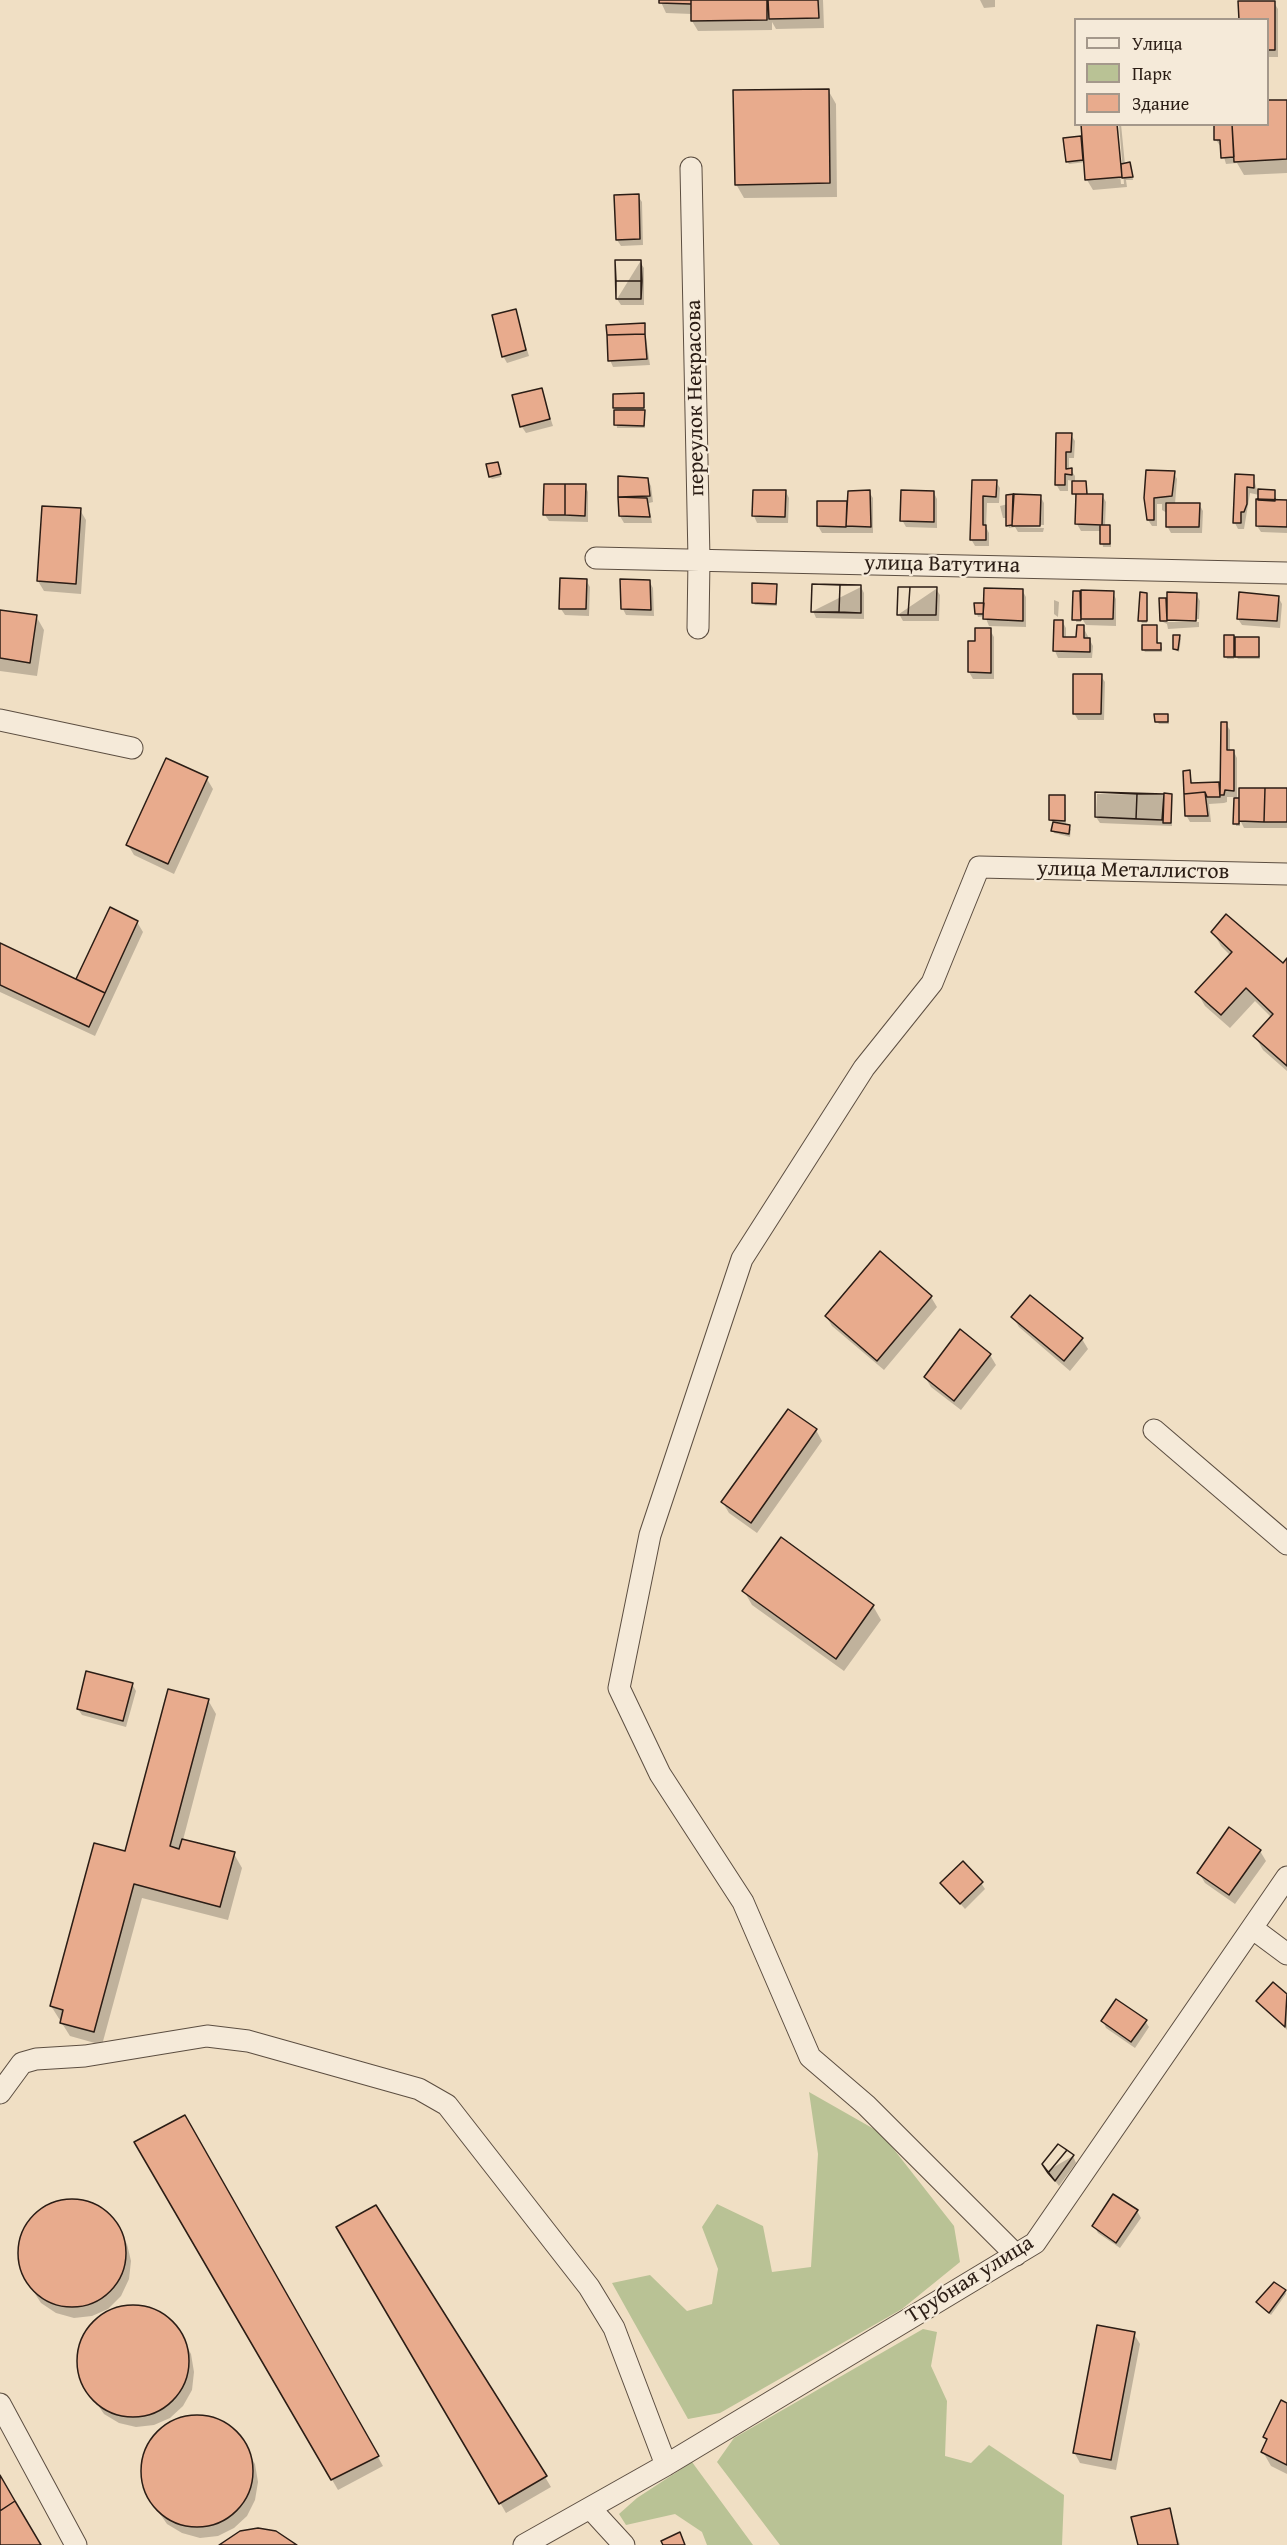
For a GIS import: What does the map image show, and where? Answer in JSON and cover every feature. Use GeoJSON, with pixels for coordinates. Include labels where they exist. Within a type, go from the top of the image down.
{"type":"FeatureCollection","features":[{"type":"Feature","properties":{"kind":"street","name":"переулок Некрасова"},"geometry":{"type":"LineString","coordinates":[[691,168],[699,559],[698,628]]}},
{"type":"Feature","properties":{"kind":"street","name":"улица Ватутина"},"geometry":{"type":"LineString","coordinates":[[596,558],[1287,573]]}},
{"type":"Feature","properties":{"kind":"street"},"geometry":{"type":"LineString","coordinates":[[0,720],[132,748]]}},
{"type":"Feature","properties":{"kind":"street","name":"улица Металлистов"},"geometry":{"type":"LineString","coordinates":[[1016,2254],[866,2105],[810,2057],[743,1902],[660,1774],[619,1688],[650,1535],[742,1259],[864,1068],[932,983],[979,867],[1287,874]]}},
{"type":"Feature","properties":{"kind":"street"},"geometry":{"type":"LineString","coordinates":[[1154,1430],[1287,1544]]}},
{"type":"Feature","properties":{"kind":"street","name":"Трубная улица"},"geometry":{"type":"LineString","coordinates":[[524,2545],[666,2465],[1035,2243],[1287,1877]]}},
{"type":"Feature","properties":{"kind":"street"},"geometry":{"type":"LineString","coordinates":[[1252,1929],[1287,1954]]}},
{"type":"Feature","properties":{"kind":"street"},"geometry":{"type":"LineString","coordinates":[[0,2093],[22,2063],[36,2059],[86,2055],[207,2036],[248,2042],[399,2083],[434,2096],[447,2105],[589,2287],[614,2328],[666,2465]]}},
{"type":"Feature","properties":{"kind":"street"},"geometry":{"type":"LineString","coordinates":[[3,2415],[76,2545]]}},
{"type":"Feature","properties":{"kind":"street"},"geometry":{"type":"LineString","coordinates":[[590,2508],[624,2545]]}},
{"type":"Feature","properties":{"kind":"green space"},"geometry":{"type":"Polygon","coordinates":[[[809,2092],[881,2133],[954,2226],[960,2262],[902,2309],[720,2413],[688,2419],[612,2283],[650,2275],[687,2311],[712,2304],[718,2269],[702,2227],[717,2204],[763,2226],[772,2272],[811,2267],[818,2154],[809,2092]]]}},
{"type":"Feature","properties":{"kind":"green space"},"geometry":{"type":"Polygon","coordinates":[[[923,2329],[937,2332],[931,2366],[947,2401],[945,2456],[971,2463],[989,2445],[1064,2495],[1062,2545],[780,2545],[717,2462],[734,2438],[923,2329]]]}},
{"type":"Feature","properties":{"kind":"green space"},"geometry":{"type":"Polygon","coordinates":[[[692,2462],[753,2545],[707,2545],[702,2532],[675,2514],[626,2525],[619,2514],[637,2498],[692,2462]]]}},
{"type":"Feature","properties":{"kind":"building"},"geometry":{"type":"Polygon","coordinates":[[[659,0],[691,0],[691,4],[659,3],[659,0]]]}},
{"type":"Feature","properties":{"kind":"building"},"geometry":{"type":"Polygon","coordinates":[[[691,0],[767,0],[767,20],[691,21],[691,0]]]}},
{"type":"Feature","properties":{"kind":"building"},"geometry":{"type":"Polygon","coordinates":[[[768,0],[818,0],[819,18],[769,19],[768,0]]]}},
{"type":"Feature","properties":{"kind":"building"},"geometry":{"type":"Polygon","coordinates":[[[1238,1],[1275,1],[1275,50],[1269,50],[1269,18],[1239,18],[1238,1]]]}},
{"type":"Feature","properties":{"kind":"building"},"geometry":{"type":"Polygon","coordinates":[[[829,89],[830,183],[735,185],[733,90],[829,89]]]}},
{"type":"Feature","properties":{"kind":"building"},"geometry":{"type":"Polygon","coordinates":[[[1269,100],[1287,100],[1287,159],[1234,162],[1232,126],[1269,126],[1269,100]]]}},
{"type":"Feature","properties":{"kind":"building"},"geometry":{"type":"Polygon","coordinates":[[[1081,126],[1117,126],[1122,177],[1085,180],[1081,126]]]}},
{"type":"Feature","properties":{"kind":"building"},"geometry":{"type":"Polygon","coordinates":[[[1214,126],[1232,126],[1234,157],[1221,158],[1220,140],[1214,140],[1214,126]]]}},
{"type":"Feature","properties":{"kind":"building"},"geometry":{"type":"Polygon","coordinates":[[[1081,136],[1083,160],[1066,162],[1063,138],[1081,136]]]}},
{"type":"Feature","properties":{"kind":"building"},"geometry":{"type":"Polygon","coordinates":[[[1130,162],[1133,177],[1122,178],[1121,164],[1130,162]]]}},
{"type":"Feature","properties":{"kind":"building"},"geometry":{"type":"Polygon","coordinates":[[[639,194],[640,239],[616,240],[614,195],[639,194]]]}},
{"type":"Feature","properties":{"kind":"building"},"geometry":{"type":"Polygon","coordinates":[[[615,260],[641,260],[641,299],[616,299],[615,260]]]}},
{"type":"Feature","properties":{"kind":"building"},"geometry":{"type":"Polygon","coordinates":[[[615,260],[641,260],[642,281],[616,281],[615,260]]]}},
{"type":"Feature","properties":{"kind":"building"},"geometry":{"type":"Polygon","coordinates":[[[616,281],[642,281],[641,299],[616,299],[616,281]]]}},
{"type":"Feature","properties":{"kind":"building"},"geometry":{"type":"Polygon","coordinates":[[[516,309],[526,350],[502,357],[492,315],[516,309]]]}},
{"type":"Feature","properties":{"kind":"building"},"geometry":{"type":"Polygon","coordinates":[[[645,323],[645,334],[607,335],[606,325],[645,323]]]}},
{"type":"Feature","properties":{"kind":"building"},"geometry":{"type":"Polygon","coordinates":[[[645,334],[647,359],[608,361],[607,335],[645,334]]]}},
{"type":"Feature","properties":{"kind":"building"},"geometry":{"type":"Polygon","coordinates":[[[542,388],[550,419],[520,427],[512,395],[542,388]]]}},
{"type":"Feature","properties":{"kind":"building"},"geometry":{"type":"Polygon","coordinates":[[[644,393],[644,408],[613,408],[613,394],[644,393]]]}},
{"type":"Feature","properties":{"kind":"building"},"geometry":{"type":"Polygon","coordinates":[[[614,410],[645,410],[644,426],[614,425],[614,410]]]}},
{"type":"Feature","properties":{"kind":"building"},"geometry":{"type":"Polygon","coordinates":[[[1056,433],[1072,433],[1071,452],[1066,452],[1066,469],[1072,468],[1072,475],[1065,474],[1065,485],[1055,485],[1056,433]]]}},
{"type":"Feature","properties":{"kind":"building"},"geometry":{"type":"Polygon","coordinates":[[[498,462],[501,474],[489,477],[486,464],[498,462]]]}},
{"type":"Feature","properties":{"kind":"building"},"geometry":{"type":"Polygon","coordinates":[[[1146,470],[1175,471],[1172,496],[1154,498],[1154,520],[1147,520],[1144,498],[1146,470]]]}},
{"type":"Feature","properties":{"kind":"building"},"geometry":{"type":"Polygon","coordinates":[[[1235,474],[1254,475],[1254,488],[1247,487],[1247,504],[1244,512],[1241,512],[1241,523],[1233,523],[1235,474]]]}},
{"type":"Feature","properties":{"kind":"building"},"geometry":{"type":"Polygon","coordinates":[[[618,476],[648,478],[650,496],[618,497],[618,476]]]}},
{"type":"Feature","properties":{"kind":"building"},"geometry":{"type":"Polygon","coordinates":[[[972,480],[997,480],[996,497],[983,496],[983,525],[986,525],[986,540],[970,540],[972,480]]]}},
{"type":"Feature","properties":{"kind":"building"},"geometry":{"type":"Polygon","coordinates":[[[1072,481],[1086,481],[1087,494],[1072,494],[1072,481]]]}},
{"type":"Feature","properties":{"kind":"building"},"geometry":{"type":"Polygon","coordinates":[[[544,484],[565,484],[565,515],[543,515],[544,484]]]}},
{"type":"Feature","properties":{"kind":"building"},"geometry":{"type":"Polygon","coordinates":[[[565,484],[586,484],[585,516],[565,515],[565,484]]]}},
{"type":"Feature","properties":{"kind":"building"},"geometry":{"type":"Polygon","coordinates":[[[1258,489],[1275,490],[1275,501],[1258,500],[1258,489]]]}},
{"type":"Feature","properties":{"kind":"building"},"geometry":{"type":"Polygon","coordinates":[[[753,490],[786,490],[785,517],[752,516],[753,490]]]}},
{"type":"Feature","properties":{"kind":"building"},"geometry":{"type":"Polygon","coordinates":[[[870,490],[871,527],[846,526],[848,491],[870,490]]]}},
{"type":"Feature","properties":{"kind":"building"},"geometry":{"type":"Polygon","coordinates":[[[901,490],[934,491],[934,522],[900,521],[901,490]]]}},
{"type":"Feature","properties":{"kind":"building"},"geometry":{"type":"Polygon","coordinates":[[[1013,494],[1041,495],[1040,526],[1012,526],[1013,494]]]}},
{"type":"Feature","properties":{"kind":"building"},"geometry":{"type":"Polygon","coordinates":[[[1014,494],[1012,525],[1006,526],[1006,495],[1014,494]]]}},
{"type":"Feature","properties":{"kind":"building"},"geometry":{"type":"Polygon","coordinates":[[[1076,494],[1103,494],[1102,525],[1075,524],[1076,494]]]}},
{"type":"Feature","properties":{"kind":"building"},"geometry":{"type":"Polygon","coordinates":[[[618,497],[647,498],[650,517],[619,516],[618,497]]]}},
{"type":"Feature","properties":{"kind":"building"},"geometry":{"type":"Polygon","coordinates":[[[1256,499],[1287,500],[1287,527],[1256,526],[1256,499]]]}},
{"type":"Feature","properties":{"kind":"building"},"geometry":{"type":"Polygon","coordinates":[[[817,501],[847,501],[846,527],[817,526],[817,501]]]}},
{"type":"Feature","properties":{"kind":"building"},"geometry":{"type":"Polygon","coordinates":[[[1166,503],[1200,503],[1199,527],[1166,527],[1166,503]]]}},
{"type":"Feature","properties":{"kind":"building"},"geometry":{"type":"Polygon","coordinates":[[[42,506],[81,508],[76,584],[37,581],[42,506]]]}},
{"type":"Feature","properties":{"kind":"building"},"geometry":{"type":"Polygon","coordinates":[[[1100,525],[1110,525],[1110,544],[1100,544],[1100,525]]]}},
{"type":"Feature","properties":{"kind":"building"},"geometry":{"type":"Polygon","coordinates":[[[560,578],[587,579],[586,609],[559,609],[560,578]]]}},
{"type":"Feature","properties":{"kind":"building"},"geometry":{"type":"Polygon","coordinates":[[[620,579],[650,580],[651,610],[621,609],[620,579]]]}},
{"type":"Feature","properties":{"kind":"building"},"geometry":{"type":"Polygon","coordinates":[[[752,583],[777,584],[776,604],[752,603],[752,583]]]}},
{"type":"Feature","properties":{"kind":"building"},"geometry":{"type":"Polygon","coordinates":[[[812,584],[861,585],[861,613],[811,612],[812,584]]]}},
{"type":"Feature","properties":{"kind":"building"},"geometry":{"type":"Polygon","coordinates":[[[812,584],[840,585],[839,612],[811,612],[812,584]]]}},
{"type":"Feature","properties":{"kind":"building"},"geometry":{"type":"Polygon","coordinates":[[[840,585],[861,585],[861,613],[839,612],[840,585]]]}},
{"type":"Feature","properties":{"kind":"building"},"geometry":{"type":"Polygon","coordinates":[[[898,587],[937,587],[936,615],[897,615],[898,587]]]}},
{"type":"Feature","properties":{"kind":"building"},"geometry":{"type":"Polygon","coordinates":[[[898,587],[910,587],[908,615],[897,615],[898,587]]]}},
{"type":"Feature","properties":{"kind":"building"},"geometry":{"type":"Polygon","coordinates":[[[910,587],[937,587],[936,615],[908,615],[910,587]]]}},
{"type":"Feature","properties":{"kind":"building"},"geometry":{"type":"Polygon","coordinates":[[[984,588],[1023,589],[1023,621],[983,619],[984,588]]]}},
{"type":"Feature","properties":{"kind":"building"},"geometry":{"type":"Polygon","coordinates":[[[1081,590],[1114,591],[1113,619],[1081,619],[1081,590]]]}},
{"type":"Feature","properties":{"kind":"building"},"geometry":{"type":"Polygon","coordinates":[[[1073,591],[1080,591],[1081,620],[1072,620],[1073,591]]]}},
{"type":"Feature","properties":{"kind":"building"},"geometry":{"type":"Polygon","coordinates":[[[1140,592],[1147,593],[1147,621],[1138,621],[1140,592]]]}},
{"type":"Feature","properties":{"kind":"building"},"geometry":{"type":"Polygon","coordinates":[[[1167,592],[1197,593],[1196,621],[1167,620],[1167,592]]]}},
{"type":"Feature","properties":{"kind":"building"},"geometry":{"type":"Polygon","coordinates":[[[1239,592],[1279,596],[1277,621],[1237,619],[1239,592]]]}},
{"type":"Feature","properties":{"kind":"building"},"geometry":{"type":"Polygon","coordinates":[[[1159,598],[1166,598],[1167,621],[1160,621],[1159,598]]]}},
{"type":"Feature","properties":{"kind":"building"},"geometry":{"type":"Polygon","coordinates":[[[974,603],[984,603],[983,614],[975,614],[974,603]]]}},
{"type":"Feature","properties":{"kind":"building"},"geometry":{"type":"Polygon","coordinates":[[[0,610],[37,615],[30,663],[0,658],[0,610]]]}},
{"type":"Feature","properties":{"kind":"building"},"geometry":{"type":"Polygon","coordinates":[[[1054,620],[1063,620],[1063,637],[1076,637],[1077,625],[1084,625],[1084,638],[1090,638],[1090,652],[1053,651],[1054,620]]]}},
{"type":"Feature","properties":{"kind":"building"},"geometry":{"type":"Polygon","coordinates":[[[1142,625],[1157,625],[1157,643],[1161,643],[1161,650],[1142,650],[1142,625]]]}},
{"type":"Feature","properties":{"kind":"building"},"geometry":{"type":"Polygon","coordinates":[[[975,628],[991,628],[991,673],[968,672],[968,641],[975,641],[975,628]]]}},
{"type":"Feature","properties":{"kind":"building"},"geometry":{"type":"Polygon","coordinates":[[[1173,635],[1180,635],[1178,650],[1173,649],[1173,635]]]}},
{"type":"Feature","properties":{"kind":"building"},"geometry":{"type":"Polygon","coordinates":[[[1224,635],[1234,635],[1234,657],[1224,657],[1224,635]]]}},
{"type":"Feature","properties":{"kind":"building"},"geometry":{"type":"Polygon","coordinates":[[[1235,637],[1259,637],[1259,657],[1235,657],[1235,637]]]}},
{"type":"Feature","properties":{"kind":"building"},"geometry":{"type":"Polygon","coordinates":[[[1073,674],[1102,674],[1101,714],[1073,714],[1073,674]]]}},
{"type":"Feature","properties":{"kind":"building"},"geometry":{"type":"Polygon","coordinates":[[[1154,714],[1168,714],[1168,722],[1155,722],[1154,714]]]}},
{"type":"Feature","properties":{"kind":"building"},"geometry":{"type":"Polygon","coordinates":[[[1221,722],[1227,722],[1227,750],[1234,750],[1234,791],[1225,790],[1224,795],[1220,795],[1221,722]]]}},
{"type":"Feature","properties":{"kind":"building"},"geometry":{"type":"Polygon","coordinates":[[[166,758],[208,777],[168,864],[126,845],[166,758]]]}},
{"type":"Feature","properties":{"kind":"building"},"geometry":{"type":"Polygon","coordinates":[[[1190,770],[1191,783],[1219,782],[1220,797],[1207,797],[1205,792],[1184,794],[1183,771],[1190,770]]]}},
{"type":"Feature","properties":{"kind":"building"},"geometry":{"type":"Polygon","coordinates":[[[1239,788],[1265,788],[1264,822],[1239,821],[1239,788]]]}},
{"type":"Feature","properties":{"kind":"building"},"geometry":{"type":"Polygon","coordinates":[[[1265,788],[1287,788],[1287,822],[1264,822],[1265,788]]]}},
{"type":"Feature","properties":{"kind":"building"},"geometry":{"type":"Polygon","coordinates":[[[1095,792],[1137,794],[1136,819],[1095,817],[1095,792]]]}},
{"type":"Feature","properties":{"kind":"building"},"geometry":{"type":"Polygon","coordinates":[[[1095,792],[1164,794],[1162,820],[1095,817],[1095,792]]]}},
{"type":"Feature","properties":{"kind":"building"},"geometry":{"type":"Polygon","coordinates":[[[1205,792],[1208,816],[1185,816],[1184,794],[1205,792]]]}},
{"type":"Feature","properties":{"kind":"building"},"geometry":{"type":"Polygon","coordinates":[[[1164,793],[1172,794],[1171,823],[1163,823],[1164,793]]]}},
{"type":"Feature","properties":{"kind":"building"},"geometry":{"type":"Polygon","coordinates":[[[1137,794],[1164,794],[1162,820],[1136,819],[1137,794]]]}},
{"type":"Feature","properties":{"kind":"building"},"geometry":{"type":"Polygon","coordinates":[[[1049,795],[1065,795],[1065,821],[1049,820],[1049,795]]]}},
{"type":"Feature","properties":{"kind":"building"},"geometry":{"type":"Polygon","coordinates":[[[1234,798],[1239,798],[1239,824],[1233,824],[1234,798]]]}},
{"type":"Feature","properties":{"kind":"building"},"geometry":{"type":"Polygon","coordinates":[[[1053,822],[1070,825],[1069,834],[1051,831],[1053,822]]]}},
{"type":"Feature","properties":{"kind":"building"},"geometry":{"type":"Polygon","coordinates":[[[110,907],[138,921],[105,993],[76,979],[110,907]]]}},
{"type":"Feature","properties":{"kind":"building"},"geometry":{"type":"Polygon","coordinates":[[[1226,914],[1283,963],[1287,958],[1287,1066],[1253,1036],[1273,1014],[1246,988],[1221,1015],[1195,992],[1232,952],[1211,932],[1226,914]]]}},
{"type":"Feature","properties":{"kind":"building"},"geometry":{"type":"Polygon","coordinates":[[[0,943],[105,993],[89,1027],[0,985],[0,943]]]}},
{"type":"Feature","properties":{"kind":"building"},"geometry":{"type":"Polygon","coordinates":[[[880,1251],[932,1296],[877,1361],[825,1316],[880,1251]]]}},
{"type":"Feature","properties":{"kind":"building"},"geometry":{"type":"Polygon","coordinates":[[[1030,1295],[1083,1338],[1064,1361],[1011,1317],[1030,1295]]]}},
{"type":"Feature","properties":{"kind":"building"},"geometry":{"type":"Polygon","coordinates":[[[960,1329],[991,1354],[954,1401],[924,1377],[960,1329]]]}},
{"type":"Feature","properties":{"kind":"building"},"geometry":{"type":"Polygon","coordinates":[[[788,1409],[817,1429],[751,1523],[721,1502],[788,1409]]]}},
{"type":"Feature","properties":{"kind":"building"},"geometry":{"type":"Polygon","coordinates":[[[781,1537],[874,1605],[836,1659],[742,1591],[781,1537]]]}},
{"type":"Feature","properties":{"kind":"building"},"geometry":{"type":"Polygon","coordinates":[[[86,1671],[133,1683],[123,1721],[77,1709],[86,1671]]]}},
{"type":"Feature","properties":{"kind":"building"},"geometry":{"type":"Polygon","coordinates":[[[168,1689],[209,1699],[170,1846],[179,1849],[182,1839],[235,1852],[220,1907],[134,1884],[94,2032],[60,2023],[63,2010],[50,2006],[94,1843],[125,1851],[168,1689]]]}},
{"type":"Feature","properties":{"kind":"building"},"geometry":{"type":"Polygon","coordinates":[[[1229,1827],[1261,1850],[1229,1895],[1197,1873],[1229,1827]]]}},
{"type":"Feature","properties":{"kind":"building"},"geometry":{"type":"Polygon","coordinates":[[[963,1861],[983,1882],[960,1904],[940,1883],[963,1861]]]}},
{"type":"Feature","properties":{"kind":"building"},"geometry":{"type":"Polygon","coordinates":[[[1273,1982],[1287,1994],[1285,2027],[1256,2001],[1273,1982]]]}},
{"type":"Feature","properties":{"kind":"building"},"geometry":{"type":"Polygon","coordinates":[[[1116,1999],[1147,2020],[1131,2042],[1101,2021],[1116,1999]]]}},
{"type":"Feature","properties":{"kind":"building"},"geometry":{"type":"Polygon","coordinates":[[[185,2115],[379,2456],[331,2480],[134,2142],[185,2115]]]}},
{"type":"Feature","properties":{"kind":"building"},"geometry":{"type":"Polygon","coordinates":[[[1058,2144],[1067,2150],[1048,2173],[1042,2164],[1058,2144]]]}},
{"type":"Feature","properties":{"kind":"building"},"geometry":{"type":"Polygon","coordinates":[[[1058,2144],[1074,2155],[1055,2181],[1042,2164],[1058,2144]]]}},
{"type":"Feature","properties":{"kind":"building"},"geometry":{"type":"Polygon","coordinates":[[[1067,2150],[1074,2155],[1055,2181],[1048,2173],[1067,2150]]]}},
{"type":"Feature","properties":{"kind":"building"},"geometry":{"type":"Polygon","coordinates":[[[1113,2194],[1138,2210],[1116,2243],[1092,2226],[1113,2194]]]}},
{"type":"Feature","properties":{"kind":"building"},"geometry":{"type":"Polygon","coordinates":[[[72,2199],[93,2203],[110,2215],[122,2232],[126,2253],[122,2274],[110,2291],[93,2303],[72,2307],[51,2303],[34,2291],[22,2274],[18,2253],[22,2232],[34,2215],[51,2203],[72,2199]]]}},
{"type":"Feature","properties":{"kind":"building"},"geometry":{"type":"Polygon","coordinates":[[[376,2205],[547,2476],[499,2504],[336,2227],[376,2205]]]}},
{"type":"Feature","properties":{"kind":"building"},"geometry":{"type":"Polygon","coordinates":[[[1274,2282],[1286,2290],[1269,2313],[1256,2302],[1274,2282]]]}},
{"type":"Feature","properties":{"kind":"building"},"geometry":{"type":"Polygon","coordinates":[[[133,2305],[154,2309],[172,2322],[185,2340],[189,2361],[185,2382],[172,2400],[154,2413],[133,2417],[112,2413],[94,2400],[81,2382],[77,2361],[81,2340],[94,2322],[112,2309],[133,2305]]]}},
{"type":"Feature","properties":{"kind":"building"},"geometry":{"type":"Polygon","coordinates":[[[1097,2325],[1135,2332],[1111,2460],[1073,2453],[1097,2325]]]}},
{"type":"Feature","properties":{"kind":"building"},"geometry":{"type":"Polygon","coordinates":[[[1281,2400],[1287,2403],[1287,2465],[1261,2452],[1267,2439],[1263,2437],[1281,2400]]]}},
{"type":"Feature","properties":{"kind":"building"},"geometry":{"type":"Polygon","coordinates":[[[197,2415],[218,2419],[236,2432],[249,2450],[253,2471],[249,2492],[236,2510],[218,2523],[197,2527],[176,2523],[158,2510],[145,2492],[141,2471],[145,2450],[158,2432],[176,2419],[197,2415]]]}},
{"type":"Feature","properties":{"kind":"building"},"geometry":{"type":"Polygon","coordinates":[[[0,2475],[15,2501],[0,2511],[0,2475]]]}},
{"type":"Feature","properties":{"kind":"building"},"geometry":{"type":"Polygon","coordinates":[[[15,2501],[41,2545],[0,2545],[0,2511],[15,2501]]]}},
{"type":"Feature","properties":{"kind":"building"},"geometry":{"type":"Polygon","coordinates":[[[1170,2508],[1178,2545],[1138,2545],[1131,2517],[1170,2508]]]}},
{"type":"Feature","properties":{"kind":"building"},"geometry":{"type":"Polygon","coordinates":[[[258,2528],[276,2531],[297,2545],[219,2545],[240,2531],[258,2528]]]}},
{"type":"Feature","properties":{"kind":"building"},"geometry":{"type":"Polygon","coordinates":[[[680,2532],[685,2545],[663,2545],[661,2541],[680,2532]]]}}]}
